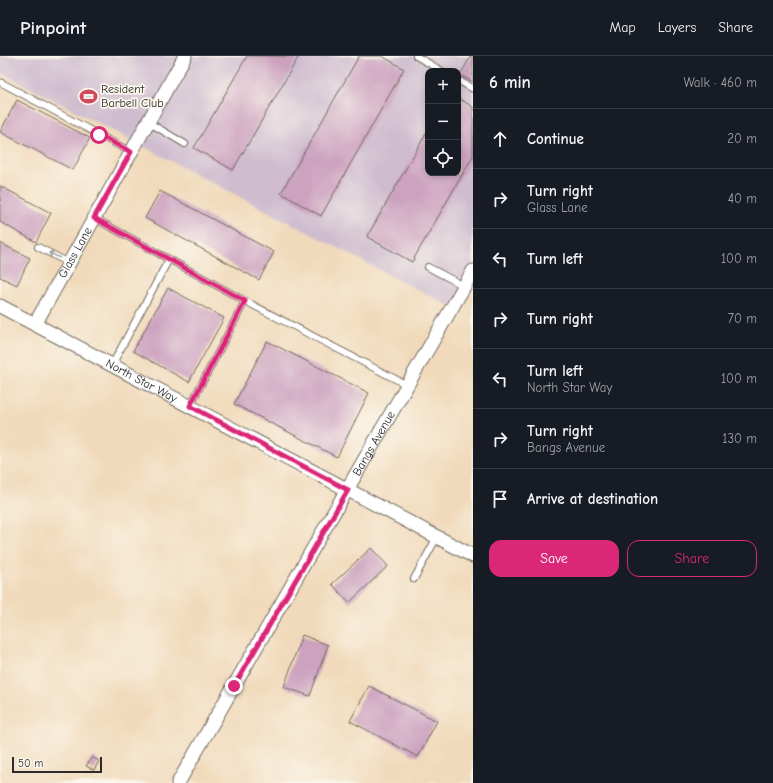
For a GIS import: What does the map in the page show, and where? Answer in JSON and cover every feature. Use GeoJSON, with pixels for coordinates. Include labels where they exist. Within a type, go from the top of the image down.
{"type":"FeatureCollection","features":[{"type":"Feature","properties":{"kind":"street","name":"Glass Lane"},"geometry":{"type":"LineString","coordinates":[[35,324],[186,56]]}},
{"type":"Feature","properties":{"kind":"street","name":"Bangs Avenue"},"geometry":{"type":"LineString","coordinates":[[178,783],[473,271]]}},
{"type":"Feature","properties":{"kind":"street","name":"North Star Way"},"geometry":{"type":"LineString","coordinates":[[0,306],[473,556]]}},
{"type":"Feature","properties":{"kind":"lane"},"geometry":{"type":"LineString","coordinates":[[416,56],[437,68]]}},
{"type":"Feature","properties":{"kind":"lane"},"geometry":{"type":"LineString","coordinates":[[0,82],[131,152]]}},
{"type":"Feature","properties":{"kind":"lane"},"geometry":{"type":"LineString","coordinates":[[461,82],[473,88]]}},
{"type":"Feature","properties":{"kind":"lane"},"geometry":{"type":"LineString","coordinates":[[148,122],[185,144]]}},
{"type":"Feature","properties":{"kind":"lane"},"geometry":{"type":"LineString","coordinates":[[94,218],[245,301],[407,385]]}},
{"type":"Feature","properties":{"kind":"lane"},"geometry":{"type":"LineString","coordinates":[[38,247],[69,263]]}},
{"type":"Feature","properties":{"kind":"lane"},"geometry":{"type":"LineString","coordinates":[[112,365],[169,259]]}},
{"type":"Feature","properties":{"kind":"lane"},"geometry":{"type":"LineString","coordinates":[[428,267],[464,286]]}},
{"type":"Feature","properties":{"kind":"lane"},"geometry":{"type":"LineString","coordinates":[[190,406],[245,301]]}},
{"type":"Feature","properties":{"kind":"lane"},"geometry":{"type":"LineString","coordinates":[[414,579],[437,537]]}},
{"type":"Feature","properties":{"kind":"shaded area"},"geometry":{"type":"Polygon","coordinates":[[[0,56],[473,56],[473,270],[451,307],[0,72],[0,56]]]}},
{"type":"Feature","properties":{"kind":"building"},"geometry":{"type":"Polygon","coordinates":[[[247,56],[299,56],[233,170],[194,148],[247,56]]]}},
{"type":"Feature","properties":{"kind":"building"},"geometry":{"type":"Polygon","coordinates":[[[359,56],[382,56],[404,69],[321,216],[281,193],[359,56]]]}},
{"type":"Feature","properties":{"kind":"building"},"geometry":{"type":"Polygon","coordinates":[[[471,56],[473,56],[473,82],[461,76],[471,56]]]}},
{"type":"Feature","properties":{"kind":"building"},"geometry":{"type":"Polygon","coordinates":[[[17,100],[90,138],[73,170],[0,132],[17,100]]]}},
{"type":"Feature","properties":{"kind":"building"},"geometry":{"type":"Polygon","coordinates":[[[461,100],[473,107],[473,156],[412,262],[367,237],[425,135],[425,176],[461,176],[461,100]]]}},
{"type":"Feature","properties":{"kind":"building"},"geometry":{"type":"Polygon","coordinates":[[[0,186],[51,213],[36,242],[0,222],[0,186]]]}},
{"type":"Feature","properties":{"kind":"building"},"geometry":{"type":"Polygon","coordinates":[[[160,191],[274,252],[259,280],[145,218],[160,191]]]}},
{"type":"Feature","properties":{"kind":"building"},"geometry":{"type":"Polygon","coordinates":[[[0,243],[30,258],[17,285],[0,277],[0,243]]]}},
{"type":"Feature","properties":{"kind":"building"},"geometry":{"type":"Polygon","coordinates":[[[168,288],[224,318],[189,382],[133,351],[168,288]]]}},
{"type":"Feature","properties":{"kind":"building"},"geometry":{"type":"Polygon","coordinates":[[[267,341],[369,393],[337,457],[234,404],[267,341]]]}},
{"type":"Feature","properties":{"kind":"building"},"geometry":{"type":"Polygon","coordinates":[[[371,548],[388,566],[349,603],[332,584],[371,548]]]}},
{"type":"Feature","properties":{"kind":"building"},"geometry":{"type":"Polygon","coordinates":[[[302,635],[328,645],[310,696],[284,687],[302,635]]]}},
{"type":"Feature","properties":{"kind":"building"},"geometry":{"type":"Polygon","coordinates":[[[369,686],[437,721],[418,757],[350,721],[369,686]]]}},
{"type":"Feature","properties":{"kind":"building"},"geometry":{"type":"Polygon","coordinates":[[[92,757],[99,761],[94,770],[86,766],[92,757]]]}},
{"type":"Feature","properties":{"kind":"place","name":"Resident Barbell Club"},"geometry":{"type":"Point","coordinates":[88,96]}},
{"type":"Feature","properties":{"kind":"route"},"geometry":{"type":"LineString","coordinates":[[99,135],[131,152],[94,218],[245,301],[190,406],[348,490],[234,686]]}}]}
